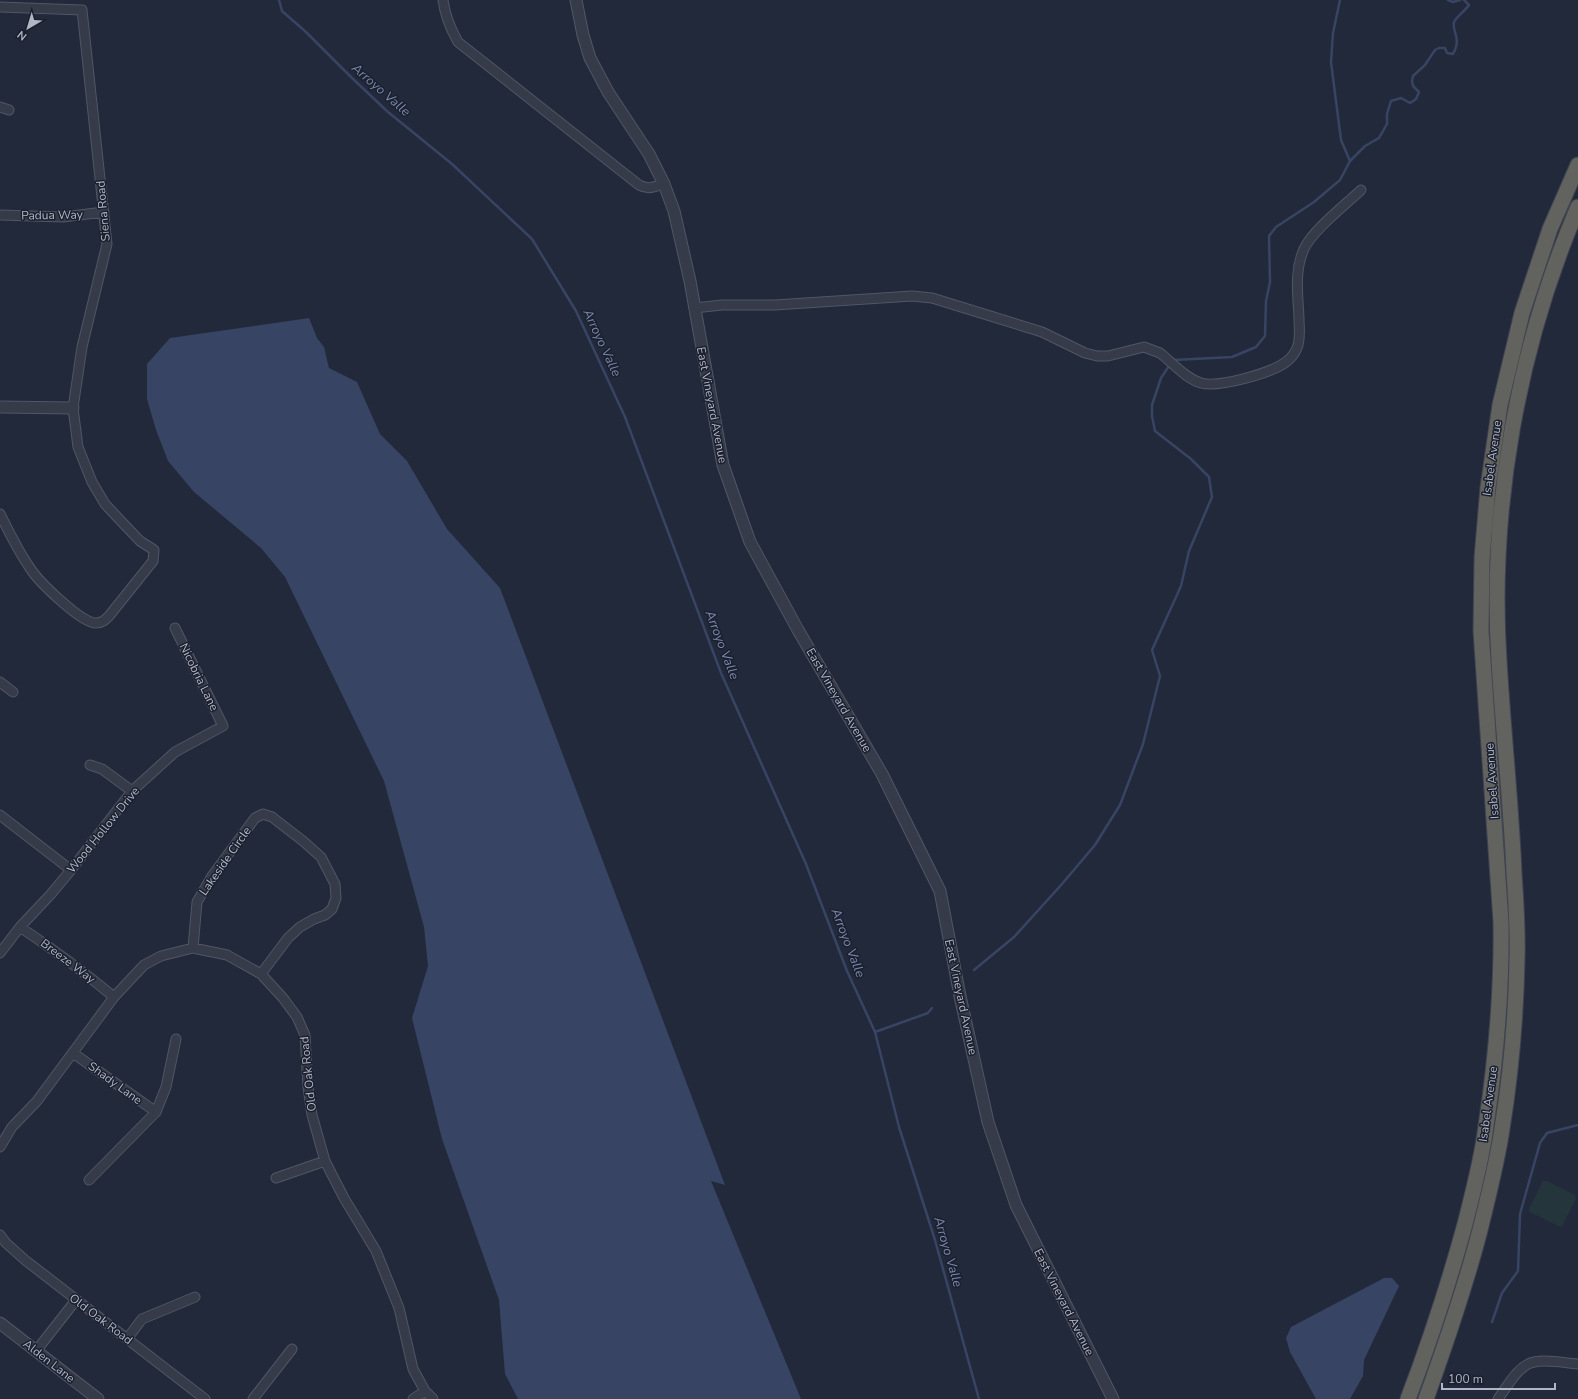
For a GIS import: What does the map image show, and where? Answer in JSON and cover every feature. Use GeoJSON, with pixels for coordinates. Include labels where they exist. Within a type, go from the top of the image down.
{"type":"FeatureCollection","features":[{"type":"Feature","properties":{"kind":"highway","name":"Isabel Avenue"},"geometry":{"type":"LineString","coordinates":[[1408,1399],[1437,1320],[1474,1190],[1486,1127],[1496,1038],[1501,957],[1501,922],[1481,631],[1482,558],[1489,480],[1500,405],[1522,313],[1550,230],[1578,165]]}},
{"type":"Feature","properties":{"kind":"highway","name":"Isabel Avenue"},"geometry":{"type":"LineString","coordinates":[[1426,1399],[1467,1278],[1489,1194],[1502,1130],[1513,1039],[1518,958],[1512,826],[1498,635],[1498,559],[1502,511],[1516,408],[1538,318],[1563,242],[1578,207]]}},
{"type":"Feature","properties":{"kind":"street"},"geometry":{"type":"LineString","coordinates":[[443,0],[444,12],[458,42],[639,185],[645,188],[650,188],[664,184]]}},
{"type":"Feature","properties":{"kind":"street","name":"East Vineyard Avenue"},"geometry":{"type":"LineString","coordinates":[[576,0],[583,35],[590,58],[608,92],[649,154],[664,184],[674,211],[694,308],[723,465],[750,542],[798,630],[882,774],[940,891],[960,996],[988,1122],[1016,1205],[1113,1399]]}},
{"type":"Feature","properties":{"kind":"street","name":"Siena Road"},"geometry":{"type":"LineString","coordinates":[[0,7],[82,10],[107,244],[82,347],[73,408],[78,447],[92,482],[105,504],[140,541],[154,550],[153,561],[104,622],[95,623],[87,620],[68,606],[38,580],[29,568],[0,514]]}},
{"type":"Feature","properties":{"kind":"street"},"geometry":{"type":"LineString","coordinates":[[694,308],[722,305],[775,305],[912,296],[932,298],[1042,332],[1085,353],[1096,356],[1108,356],[1144,347],[1160,353],[1189,378],[1202,383],[1228,383],[1275,368],[1286,362],[1292,356],[1297,348],[1300,334],[1297,284],[1298,264],[1305,248],[1315,233],[1361,190]]}},
{"type":"Feature","properties":{"kind":"street","name":"Padua Way"},"geometry":{"type":"LineString","coordinates":[[0,215],[63,217],[104,212]]}},
{"type":"Feature","properties":{"kind":"street"},"geometry":{"type":"LineString","coordinates":[[0,407],[73,408]]}},
{"type":"Feature","properties":{"kind":"street","name":"Nicobria Lane"},"geometry":{"type":"LineString","coordinates":[[175,628],[223,726]]}},
{"type":"Feature","properties":{"kind":"street"},"geometry":{"type":"LineString","coordinates":[[0,682],[13,692]]}},
{"type":"Feature","properties":{"kind":"street","name":"Wood Hollow Drive"},"geometry":{"type":"LineString","coordinates":[[0,953],[20,927],[71,870],[132,791],[175,752],[223,726]]}},
{"type":"Feature","properties":{"kind":"street"},"geometry":{"type":"LineString","coordinates":[[90,765],[102,769],[132,791]]}},
{"type":"Feature","properties":{"kind":"street","name":"Lakeside Circle"},"geometry":{"type":"LineString","coordinates":[[192,948],[197,902],[212,876],[255,818],[263,814],[272,817],[321,857],[335,884],[336,898],[332,909],[325,915],[300,927],[288,938],[261,974]]}},
{"type":"Feature","properties":{"kind":"street"},"geometry":{"type":"LineString","coordinates":[[0,815],[71,870]]}},
{"type":"Feature","properties":{"kind":"street","name":"Breeze Way"},"geometry":{"type":"LineString","coordinates":[[20,927],[55,950],[114,997]]}},
{"type":"Feature","properties":{"kind":"street","name":"Old Oak Road"},"geometry":{"type":"LineString","coordinates":[[0,1147],[12,1127],[37,1101],[114,997],[144,965],[161,956],[192,948],[227,955],[261,974],[283,998],[297,1017],[305,1035],[308,1087],[312,1115],[325,1161],[344,1198],[376,1251],[399,1308],[413,1370],[425,1391],[433,1399]]}},
{"type":"Feature","properties":{"kind":"street"},"geometry":{"type":"LineString","coordinates":[[89,1180],[156,1112],[166,1087],[176,1039]]}},
{"type":"Feature","properties":{"kind":"street","name":"Shady Lane"},"geometry":{"type":"LineString","coordinates":[[74,1053],[156,1112]]}},
{"type":"Feature","properties":{"kind":"street"},"geometry":{"type":"LineString","coordinates":[[276,1178],[325,1161]]}},
{"type":"Feature","properties":{"kind":"street","name":"Old Oak Road"},"geometry":{"type":"LineString","coordinates":[[0,1235],[6,1243],[25,1260],[205,1399]]}},
{"type":"Feature","properties":{"kind":"street"},"geometry":{"type":"LineString","coordinates":[[127,1339],[142,1319],[195,1297]]}},
{"type":"Feature","properties":{"kind":"street"},"geometry":{"type":"LineString","coordinates":[[36,1351],[76,1300]]}},
{"type":"Feature","properties":{"kind":"street","name":"Alden Lane"},"geometry":{"type":"LineString","coordinates":[[0,1323],[98,1399]]}},
{"type":"Feature","properties":{"kind":"street"},"geometry":{"type":"LineString","coordinates":[[253,1399],[292,1349]]}},
{"type":"Feature","properties":{"kind":"street"},"geometry":{"type":"LineString","coordinates":[[1498,1399],[1513,1378],[1524,1366],[1534,1362],[1548,1361],[1578,1364]]}},
{"type":"Feature","properties":{"kind":"street"},"geometry":{"type":"LineString","coordinates":[[413,1399],[425,1391]]}},
{"type":"Feature","properties":{"kind":"shaded area"},"geometry":{"type":"Polygon","coordinates":[[[1543,1181],[1547,1181],[1575,1195],[1576,1199],[1562,1226],[1560,1227],[1530,1212],[1529,1209],[1543,1181]]]}},
{"type":"Feature","properties":{"kind":"water"},"geometry":{"type":"Polygon","coordinates":[[[309,318],[317,338],[324,347],[329,368],[357,382],[380,434],[407,461],[447,529],[500,588],[725,1185],[711,1181],[801,1399],[518,1399],[505,1374],[499,1300],[442,1139],[412,1018],[428,966],[424,927],[384,781],[285,577],[261,548],[194,492],[168,461],[156,430],[147,399],[147,364],[170,338],[309,318]]]}},
{"type":"Feature","properties":{"kind":"water"},"geometry":{"type":"Polygon","coordinates":[[[1384,1278],[1392,1278],[1399,1286],[1364,1360],[1363,1376],[1350,1399],[1316,1399],[1290,1352],[1286,1338],[1291,1327],[1384,1278]]]}},
{"type":"Feature","properties":{"kind":"waterway","name":"Arroyo Valle"},"geometry":{"type":"LineString","coordinates":[[279,0],[282,11],[306,32],[352,78],[388,112],[452,164],[532,239],[576,311],[625,417],[721,673],[806,864],[847,971],[875,1032],[899,1127],[935,1240],[979,1399]]}},
{"type":"Feature","properties":{"kind":"waterway"},"geometry":{"type":"LineString","coordinates":[[1340,0],[1333,33],[1331,62],[1341,140],[1350,161]]}},
{"type":"Feature","properties":{"kind":"waterway"},"geometry":{"type":"LineString","coordinates":[[1448,0],[1453,2],[1460,0]]}},
{"type":"Feature","properties":{"kind":"waterway"},"geometry":{"type":"LineString","coordinates":[[1174,360],[1232,357],[1256,347],[1265,336],[1266,301],[1270,282],[1269,236],[1276,227],[1314,202],[1340,180],[1350,161],[1365,146],[1379,138],[1387,124],[1387,114],[1391,101],[1401,98],[1410,103],[1416,99],[1419,92],[1413,86],[1413,76],[1425,65],[1435,50],[1445,48],[1447,53],[1453,54],[1456,48],[1457,40],[1454,22],[1469,5],[1464,0]]}},
{"type":"Feature","properties":{"kind":"waterway"},"geometry":{"type":"LineString","coordinates":[[974,970],[1014,937],[1095,845],[1120,805],[1143,744],[1160,676],[1152,650],[1181,586],[1189,551],[1212,497],[1209,477],[1191,459],[1155,431],[1152,416],[1152,405],[1161,378],[1169,366]]}},
{"type":"Feature","properties":{"kind":"waterway"},"geometry":{"type":"LineString","coordinates":[[875,1032],[928,1013],[932,1008]]}},
{"type":"Feature","properties":{"kind":"waterway"},"geometry":{"type":"LineString","coordinates":[[1492,1322],[1502,1293],[1518,1271],[1520,1214],[1540,1143],[1547,1133],[1578,1125]]}}]}
